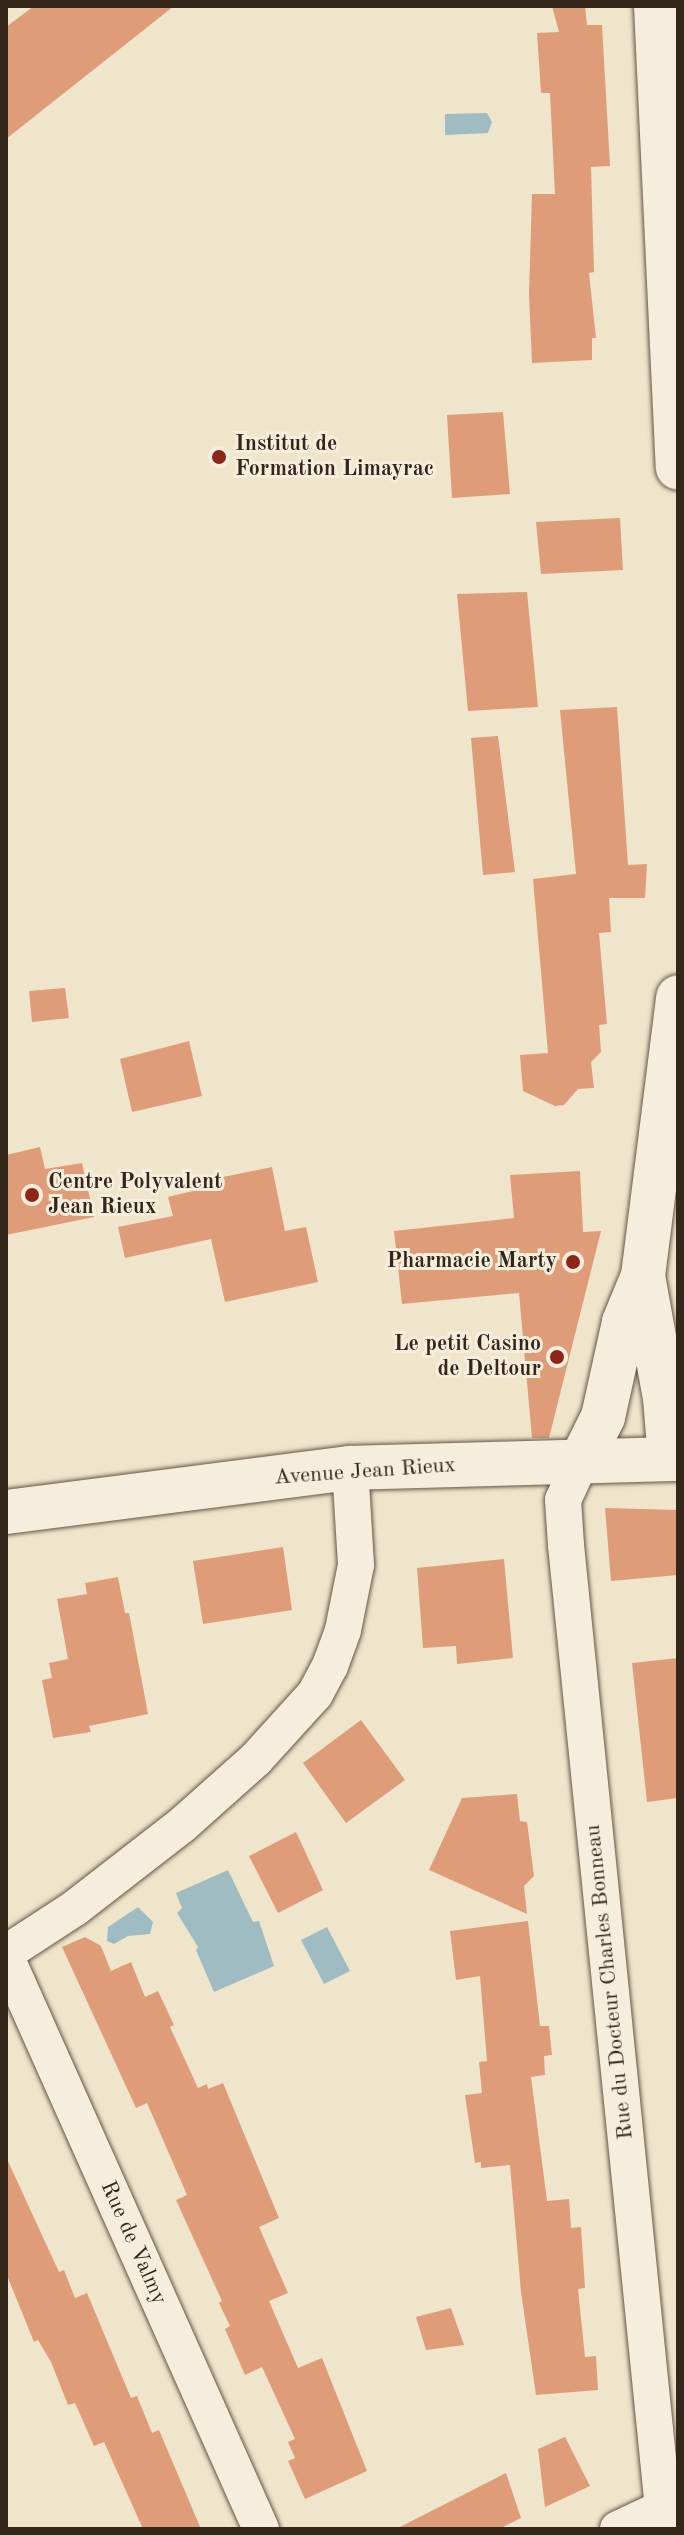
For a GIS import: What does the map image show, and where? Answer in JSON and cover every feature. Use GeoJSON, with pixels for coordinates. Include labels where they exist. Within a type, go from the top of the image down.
{"type":"FeatureCollection","features":[{"type":"Feature","properties":{"kind":"street"},"geometry":{"type":"LineString","coordinates":[[656,6],[678,467]]}},
{"type":"Feature","properties":{"kind":"street"},"geometry":{"type":"LineString","coordinates":[[582,1459],[603,1417],[624,1322],[643,1276],[678,997]]}},
{"type":"Feature","properties":{"kind":"street"},"geometry":{"type":"LineString","coordinates":[[643,1276],[674,1459]]}},
{"type":"Feature","properties":{"kind":"street","name":"Avenue Jean Rieux"},"geometry":{"type":"LineString","coordinates":[[6,1512],[350,1468],[582,1459],[674,1459]]}},
{"type":"Feature","properties":{"kind":"street","name":"Rue du Docteur Charles Bonneau"},"geometry":{"type":"LineString","coordinates":[[582,1459],[563,1500],[566,1545],[664,2518]]}},
{"type":"Feature","properties":{"kind":"street"},"geometry":{"type":"LineString","coordinates":[[6,1955],[75,1908],[182,1825],[256,1759],[315,1694],[330,1666],[343,1630],[356,1565],[350,1468]]}},
{"type":"Feature","properties":{"kind":"street","name":"Rue de Valmy"},"geometry":{"type":"LineString","coordinates":[[6,1955],[261,2529]]}},
{"type":"Feature","properties":{"kind":"street"},"geometry":{"type":"LineString","coordinates":[[618,2529],[664,2518]]}},
{"type":"Feature","properties":{"kind":"water"},"geometry":{"type":"Polygon","coordinates":[[[487,113],[492,122],[488,133],[445,135],[445,114],[487,113]]]}},
{"type":"Feature","properties":{"kind":"water"},"geometry":{"type":"Polygon","coordinates":[[[228,1870],[253,1922],[259,1921],[274,1966],[214,1992],[196,1950],[198,1947],[177,1913],[182,1908],[176,1893],[228,1870]]]}},
{"type":"Feature","properties":{"kind":"water"},"geometry":{"type":"Polygon","coordinates":[[[138,1907],[153,1922],[150,1934],[128,1936],[114,1944],[107,1941],[108,1927],[138,1907]]]}},
{"type":"Feature","properties":{"kind":"water"},"geometry":{"type":"Polygon","coordinates":[[[327,1927],[350,1971],[324,1984],[301,1940],[327,1927]]]}},
{"type":"Feature","properties":{"kind":"building"},"geometry":{"type":"Polygon","coordinates":[[[34,6],[174,6],[6,139],[6,27],[34,6]]]}},
{"type":"Feature","properties":{"kind":"building"},"geometry":{"type":"Polygon","coordinates":[[[552,6],[585,6],[587,25],[602,25],[610,166],[591,167],[594,272],[589,273],[596,338],[592,338],[592,360],[532,363],[529,294],[532,194],[555,194],[550,93],[541,93],[537,33],[559,32],[552,6]]]}},
{"type":"Feature","properties":{"kind":"building"},"geometry":{"type":"Polygon","coordinates":[[[503,412],[510,494],[452,498],[447,415],[503,412]]]}},
{"type":"Feature","properties":{"kind":"building"},"geometry":{"type":"Polygon","coordinates":[[[620,518],[623,570],[541,574],[536,522],[620,518]]]}},
{"type":"Feature","properties":{"kind":"building"},"geometry":{"type":"Polygon","coordinates":[[[527,592],[538,707],[468,711],[457,594],[527,592]]]}},
{"type":"Feature","properties":{"kind":"building"},"geometry":{"type":"Polygon","coordinates":[[[617,707],[628,865],[647,864],[645,898],[609,898],[611,932],[599,933],[607,1024],[599,1025],[601,1052],[591,1062],[594,1088],[578,1089],[564,1105],[555,1106],[523,1091],[520,1055],[548,1053],[533,879],[576,874],[560,710],[617,707]]]}},
{"type":"Feature","properties":{"kind":"building"},"geometry":{"type":"Polygon","coordinates":[[[498,736],[515,872],[483,875],[471,738],[498,736]]]}},
{"type":"Feature","properties":{"kind":"building"},"geometry":{"type":"Polygon","coordinates":[[[65,988],[69,1018],[32,1022],[29,991],[65,988]]]}},
{"type":"Feature","properties":{"kind":"building"},"geometry":{"type":"Polygon","coordinates":[[[189,1041],[202,1096],[132,1112],[120,1059],[189,1041]]]}},
{"type":"Feature","properties":{"kind":"building"},"geometry":{"type":"Polygon","coordinates":[[[40,1147],[45,1169],[82,1163],[94,1217],[6,1235],[6,1155],[40,1147]]]}},
{"type":"Feature","properties":{"kind":"building"},"geometry":{"type":"Polygon","coordinates":[[[272,1167],[285,1231],[306,1227],[318,1282],[225,1302],[211,1239],[125,1258],[118,1227],[173,1216],[168,1197],[201,1189],[199,1182],[272,1167]]]}},
{"type":"Feature","properties":{"kind":"building"},"geometry":{"type":"Polygon","coordinates":[[[580,1171],[583,1232],[601,1231],[549,1438],[532,1438],[519,1293],[402,1304],[394,1231],[514,1218],[510,1175],[580,1171]]]}},
{"type":"Feature","properties":{"kind":"building"},"geometry":{"type":"Polygon","coordinates":[[[605,1508],[678,1510],[678,1575],[611,1581],[605,1508]]]}},
{"type":"Feature","properties":{"kind":"building"},"geometry":{"type":"Polygon","coordinates":[[[283,1547],[292,1610],[203,1624],[193,1561],[283,1547]]]}},
{"type":"Feature","properties":{"kind":"building"},"geometry":{"type":"Polygon","coordinates":[[[504,1559],[513,1658],[457,1664],[456,1646],[423,1648],[417,1568],[504,1559]]]}},
{"type":"Feature","properties":{"kind":"building"},"geometry":{"type":"Polygon","coordinates":[[[118,1577],[125,1613],[129,1613],[148,1714],[89,1726],[91,1732],[53,1738],[42,1680],[52,1678],[49,1663],[68,1659],[57,1599],[87,1594],[85,1583],[118,1577]]]}},
{"type":"Feature","properties":{"kind":"building"},"geometry":{"type":"Polygon","coordinates":[[[678,1658],[678,1798],[647,1802],[632,1663],[678,1658]]]}},
{"type":"Feature","properties":{"kind":"building"},"geometry":{"type":"Polygon","coordinates":[[[361,1720],[405,1780],[346,1823],[303,1763],[361,1720]]]}},
{"type":"Feature","properties":{"kind":"building"},"geometry":{"type":"Polygon","coordinates":[[[517,1794],[520,1821],[527,1822],[534,1876],[524,1886],[527,1914],[429,1870],[462,1798],[517,1794]]]}},
{"type":"Feature","properties":{"kind":"building"},"geometry":{"type":"Polygon","coordinates":[[[296,1832],[323,1890],[278,1913],[249,1856],[296,1832]]]}},
{"type":"Feature","properties":{"kind":"building"},"geometry":{"type":"Polygon","coordinates":[[[528,1921],[540,2026],[549,2026],[552,2055],[544,2056],[545,2075],[531,2077],[547,2201],[569,2199],[571,2228],[581,2227],[585,2288],[578,2289],[585,2357],[596,2356],[598,2390],[536,2395],[521,2292],[510,2165],[481,2168],[481,2162],[475,2163],[465,2095],[482,2093],[479,2062],[487,2061],[480,1976],[456,1980],[450,1931],[528,1921]]]}},
{"type":"Feature","properties":{"kind":"building"},"geometry":{"type":"Polygon","coordinates":[[[85,1937],[101,1946],[111,1971],[131,1962],[145,1997],[158,1991],[174,2025],[170,2027],[198,2088],[207,2084],[208,2089],[223,2083],[279,2218],[259,2227],[288,2293],[269,2301],[298,2368],[322,2358],[367,2471],[305,2499],[288,2461],[295,2458],[288,2442],[295,2439],[262,2367],[245,2375],[225,2329],[230,2326],[219,2303],[222,2301],[176,2200],[187,2195],[147,2103],[136,2108],[62,1947],[85,1937]]]}},
{"type":"Feature","properties":{"kind":"building"},"geometry":{"type":"Polygon","coordinates":[[[6,2157],[59,2272],[64,2270],[75,2298],[87,2293],[131,2398],[137,2396],[152,2433],[159,2430],[201,2529],[143,2529],[104,2442],[94,2446],[75,2403],[68,2405],[51,2362],[38,2340],[34,2342],[6,2273],[6,2157]]]}},
{"type":"Feature","properties":{"kind":"building"},"geometry":{"type":"Polygon","coordinates":[[[451,2308],[464,2345],[426,2350],[416,2317],[451,2308]]]}},
{"type":"Feature","properties":{"kind":"building"},"geometry":{"type":"Polygon","coordinates":[[[565,2437],[590,2486],[545,2507],[538,2449],[565,2437]]]}},
{"type":"Feature","properties":{"kind":"building"},"geometry":{"type":"Polygon","coordinates":[[[506,2473],[521,2518],[499,2529],[396,2529],[506,2473]]]}},
{"type":"Feature","properties":{"kind":"place","name":"Institut de Formation Limayrac"},"geometry":{"type":"Point","coordinates":[219,457]}},
{"type":"Feature","properties":{"kind":"place","name":"Centre Polyvalent Jean Rieux"},"geometry":{"type":"Point","coordinates":[32,1195]}},
{"type":"Feature","properties":{"kind":"place","name":"Pharmacie Marty"},"geometry":{"type":"Point","coordinates":[573,1262]}},
{"type":"Feature","properties":{"kind":"place","name":"Le petit Casino de Deltour"},"geometry":{"type":"Point","coordinates":[557,1357]}}]}
